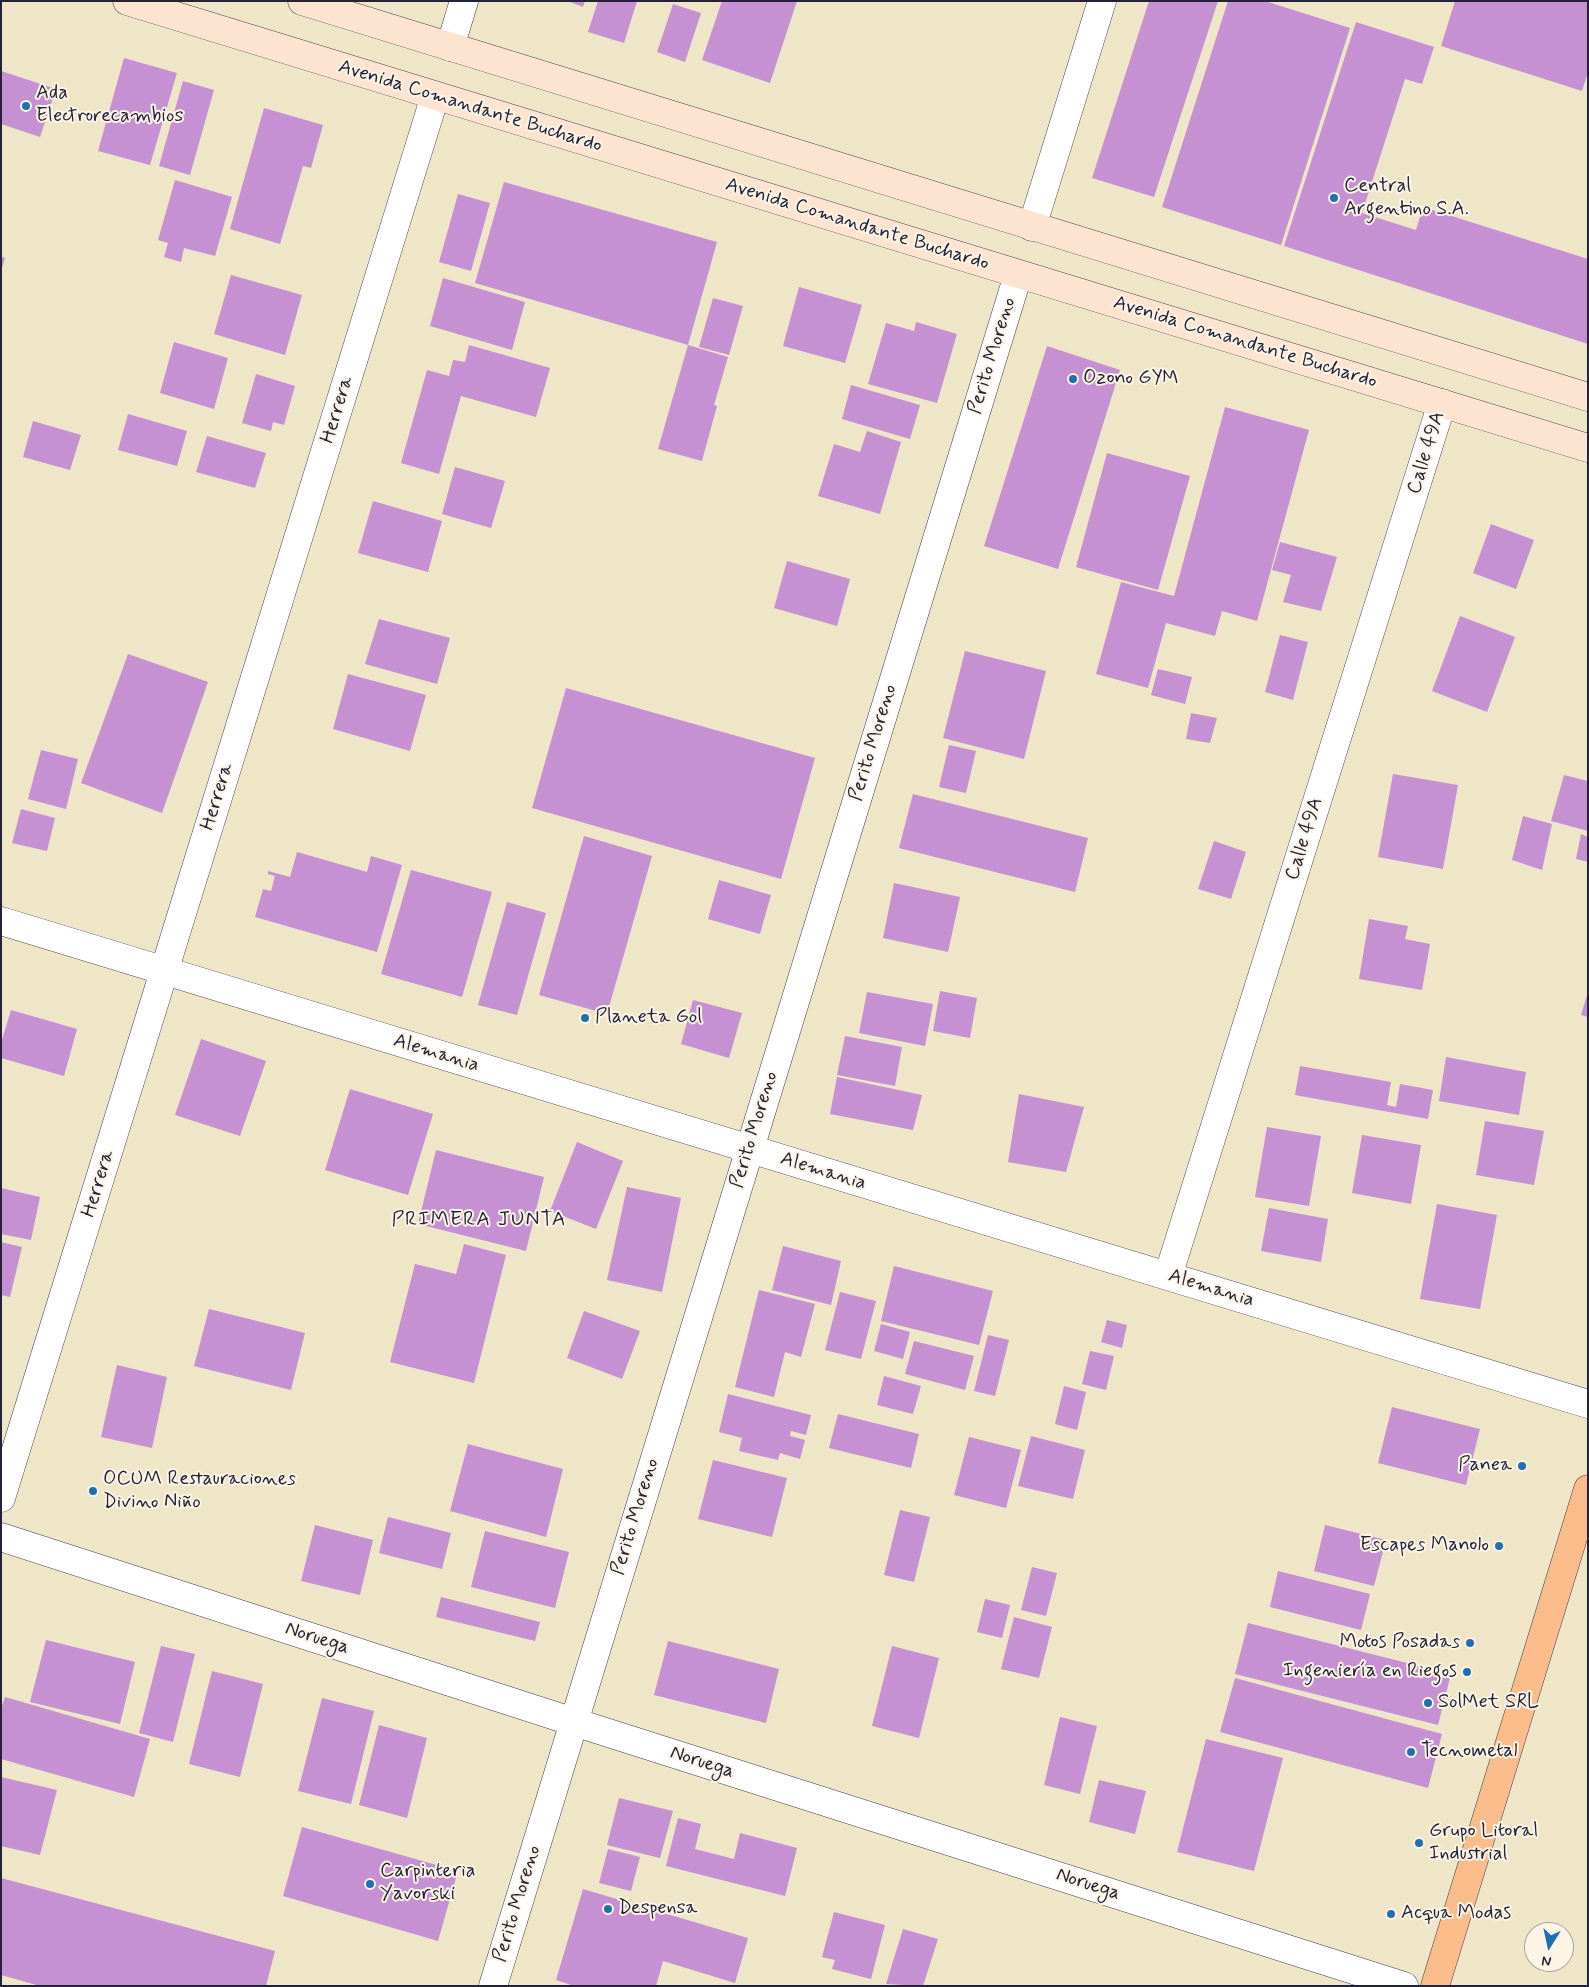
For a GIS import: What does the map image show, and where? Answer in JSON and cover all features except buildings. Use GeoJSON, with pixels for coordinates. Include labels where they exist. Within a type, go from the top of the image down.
{"type":"FeatureCollection","features":[{"type":"Feature","properties":{"kind":"main road","name":"Avenida Comandante Buchardo"},"geometry":{"type":"LineString","coordinates":[[127,1],[1588,448]]}},
{"type":"Feature","properties":{"kind":"main road"},"geometry":{"type":"LineString","coordinates":[[302,1],[1588,397]]}},
{"type":"Feature","properties":{"kind":"main road"},"geometry":{"type":"LineString","coordinates":[[1435,1986],[1588,1488]]}},
{"type":"Feature","properties":{"kind":"street"},"geometry":{"type":"LineString","coordinates":[[450,46],[464,1]]}},
{"type":"Feature","properties":{"kind":"street"},"geometry":{"type":"LineString","coordinates":[[1032,227],[1102,1]]}},
{"type":"Feature","properties":{"kind":"street","name":"Herrera"},"geometry":{"type":"LineString","coordinates":[[1,1498],[435,96]]}},
{"type":"Feature","properties":{"kind":"street","name":"Perito Moreno"},"geometry":{"type":"LineString","coordinates":[[493,1986],[1018,274]]}},
{"type":"Feature","properties":{"kind":"street","name":"Calle 49A"},"geometry":{"type":"LineString","coordinates":[[1168,1276],[1442,403]]}},
{"type":"Feature","properties":{"kind":"street","name":"Alemania"},"geometry":{"type":"LineString","coordinates":[[1,921],[1588,1404]]}},
{"type":"Feature","properties":{"kind":"street","name":"Noruega"},"geometry":{"type":"LineString","coordinates":[[1,1537],[574,1722],[1404,1986]]}},
{"type":"Feature","properties":{"kind":"place","name":"Ada Electrorecambios"},"geometry":{"type":"Point","coordinates":[26,106]}},
{"type":"Feature","properties":{"kind":"place","name":"Central Argentino S.A."},"geometry":{"type":"Point","coordinates":[1334,198]}},
{"type":"Feature","properties":{"kind":"place","name":"Ozono GYM"},"geometry":{"type":"Point","coordinates":[1073,379]}},
{"type":"Feature","properties":{"kind":"place","name":"Planeta Gol"},"geometry":{"type":"Point","coordinates":[585,1018]}},
{"type":"Feature","properties":{"kind":"place","name":"Panea"},"geometry":{"type":"Point","coordinates":[1522,1466]}},
{"type":"Feature","properties":{"kind":"place","name":"OCUM Restauraciones Divino Niño"},"geometry":{"type":"Point","coordinates":[93,1491]}},
{"type":"Feature","properties":{"kind":"place","name":"Escapes Manolo"},"geometry":{"type":"Point","coordinates":[1499,1546]}},
{"type":"Feature","properties":{"kind":"place","name":"Motos Posadas"},"geometry":{"type":"Point","coordinates":[1470,1643]}},
{"type":"Feature","properties":{"kind":"place","name":"Ingeniería en Riegos"},"geometry":{"type":"Point","coordinates":[1467,1672]}},
{"type":"Feature","properties":{"kind":"place","name":"SolMet SRL"},"geometry":{"type":"Point","coordinates":[1428,1703]}},
{"type":"Feature","properties":{"kind":"place","name":"Tecnometal"},"geometry":{"type":"Point","coordinates":[1411,1752]}},
{"type":"Feature","properties":{"kind":"place","name":"Grupo Litoral Industrial"},"geometry":{"type":"Point","coordinates":[1419,1843]}},
{"type":"Feature","properties":{"kind":"place","name":"Carpinteria Yavorski"},"geometry":{"type":"Point","coordinates":[370,1884]}},
{"type":"Feature","properties":{"kind":"place","name":"Despensa"},"geometry":{"type":"Point","coordinates":[608,1909]}},
{"type":"Feature","properties":{"kind":"place","name":"Acqua Modas"},"geometry":{"type":"Point","coordinates":[1391,1914]}},
{"type":"Feature","properties":{"kind":"district","name":"PRIMERA JUNTA"},"geometry":{"type":"Point","coordinates":[479,1221]}}]}
